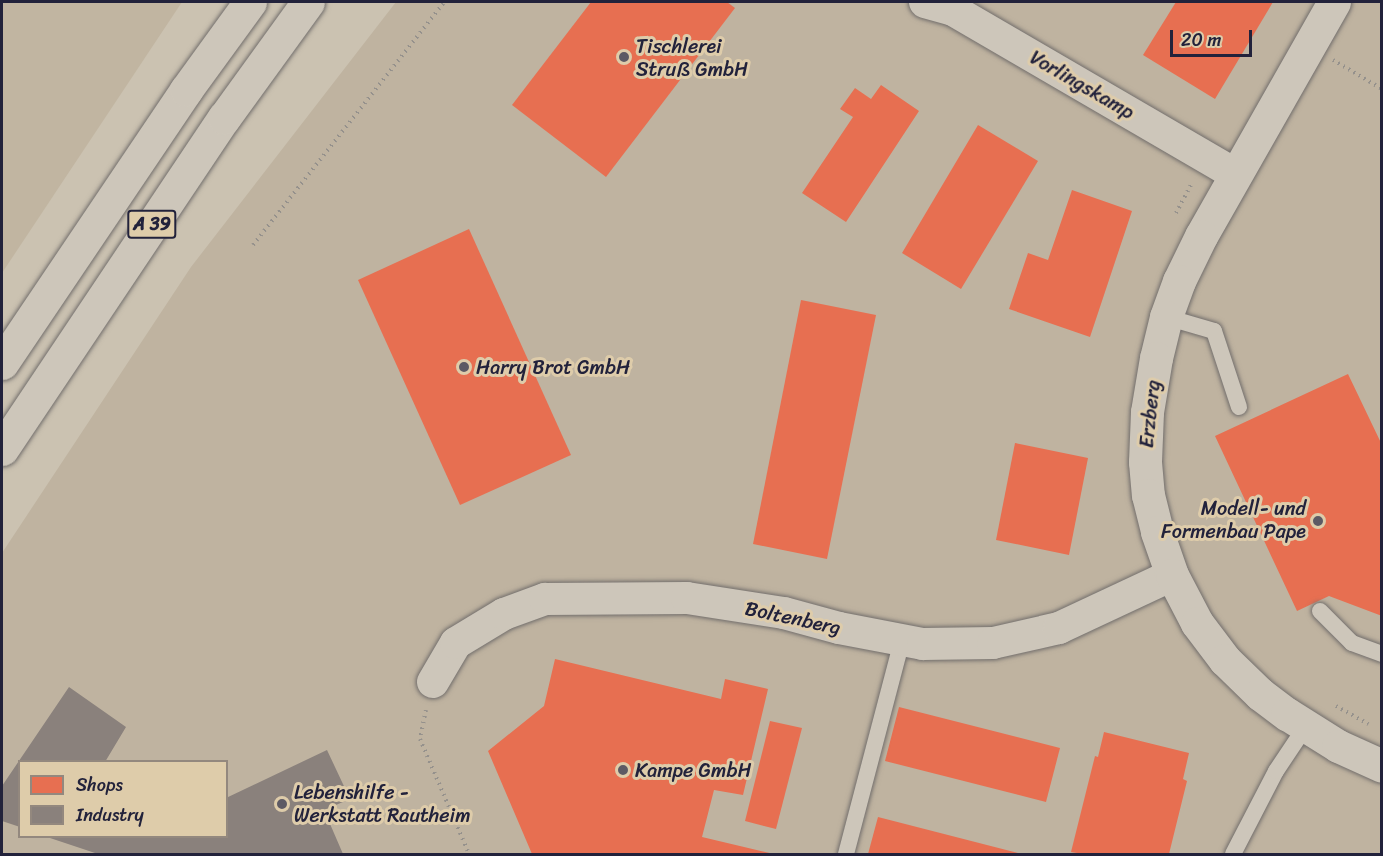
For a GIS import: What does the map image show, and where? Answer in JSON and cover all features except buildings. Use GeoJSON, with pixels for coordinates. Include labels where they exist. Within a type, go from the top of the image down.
{"type":"FeatureCollection","features":[{"type":"Feature","properties":{"kind":"main road","name":"A 39"},"geometry":{"type":"LineString","coordinates":[[2,363],[186,90],[250,2]]}},
{"type":"Feature","properties":{"kind":"main road","name":"A 39"},"geometry":{"type":"LineString","coordinates":[[2,449],[225,118],[308,2]]}},
{"type":"Feature","properties":{"kind":"main road","name":"Erzberg"},"geometry":{"type":"LineString","coordinates":[[1334,2],[1197,245],[1166,317],[1147,411],[1145,462],[1148,495],[1157,532],[1172,575],[1197,622],[1225,660],[1260,694],[1306,726],[1338,747],[1382,766]]}},
{"type":"Feature","properties":{"kind":"street","name":"Vorlingskamp"},"geometry":{"type":"LineString","coordinates":[[925,2],[953,10],[1236,175]]}},
{"type":"Feature","properties":{"kind":"street","name":"Boltenberg"},"geometry":{"type":"LineString","coordinates":[[433,682],[456,643],[504,614],[545,599],[687,598],[784,614],[923,644],[993,643],[1059,628],[1172,575]]}},
{"type":"Feature","properties":{"kind":"lane"},"geometry":{"type":"LineString","coordinates":[[1166,317],[1214,331],[1239,407]]}},
{"type":"Feature","properties":{"kind":"lane"},"geometry":{"type":"LineString","coordinates":[[1320,611],[1352,644],[1382,654]]}},
{"type":"Feature","properties":{"kind":"lane"},"geometry":{"type":"LineString","coordinates":[[846,855],[902,640]]}},
{"type":"Feature","properties":{"kind":"lane"},"geometry":{"type":"LineString","coordinates":[[1233,855],[1276,771],[1306,726]]}},
{"type":"Feature","properties":{"kind":"path"},"geometry":{"type":"LineString","coordinates":[[254,245],[444,2]]}},
{"type":"Feature","properties":{"kind":"path"},"geometry":{"type":"LineString","coordinates":[[1308,46],[1382,89]]}},
{"type":"Feature","properties":{"kind":"path"},"geometry":{"type":"LineString","coordinates":[[1171,223],[1205,157]]}},
{"type":"Feature","properties":{"kind":"path"},"geometry":{"type":"LineString","coordinates":[[433,682],[420,739],[469,855]]}},
{"type":"Feature","properties":{"kind":"shaded area"},"geometry":{"type":"Polygon","coordinates":[[[2,2],[182,2],[2,273],[2,2]]]}},
{"type":"Feature","properties":{"kind":"shaded area"},"geometry":{"type":"Polygon","coordinates":[[[396,2],[1381,2],[1381,854],[2,854],[2,553],[191,267],[396,2]]]}},
{"type":"Feature","properties":{"kind":"place","name":"Tischlerei Struß GmbH"},"geometry":{"type":"Point","coordinates":[624,57]}},
{"type":"Feature","properties":{"kind":"place","name":"Harry Brot GmbH"},"geometry":{"type":"Point","coordinates":[464,367]}},
{"type":"Feature","properties":{"kind":"place","name":"Modell- und Formenbau Pape"},"geometry":{"type":"Point","coordinates":[1318,521]}},
{"type":"Feature","properties":{"kind":"place","name":"Kampe GmbH"},"geometry":{"type":"Point","coordinates":[623,770]}},
{"type":"Feature","properties":{"kind":"place","name":"Lebenshilfe - Werkstatt Rautheim"},"geometry":{"type":"Point","coordinates":[282,804]}}]}
